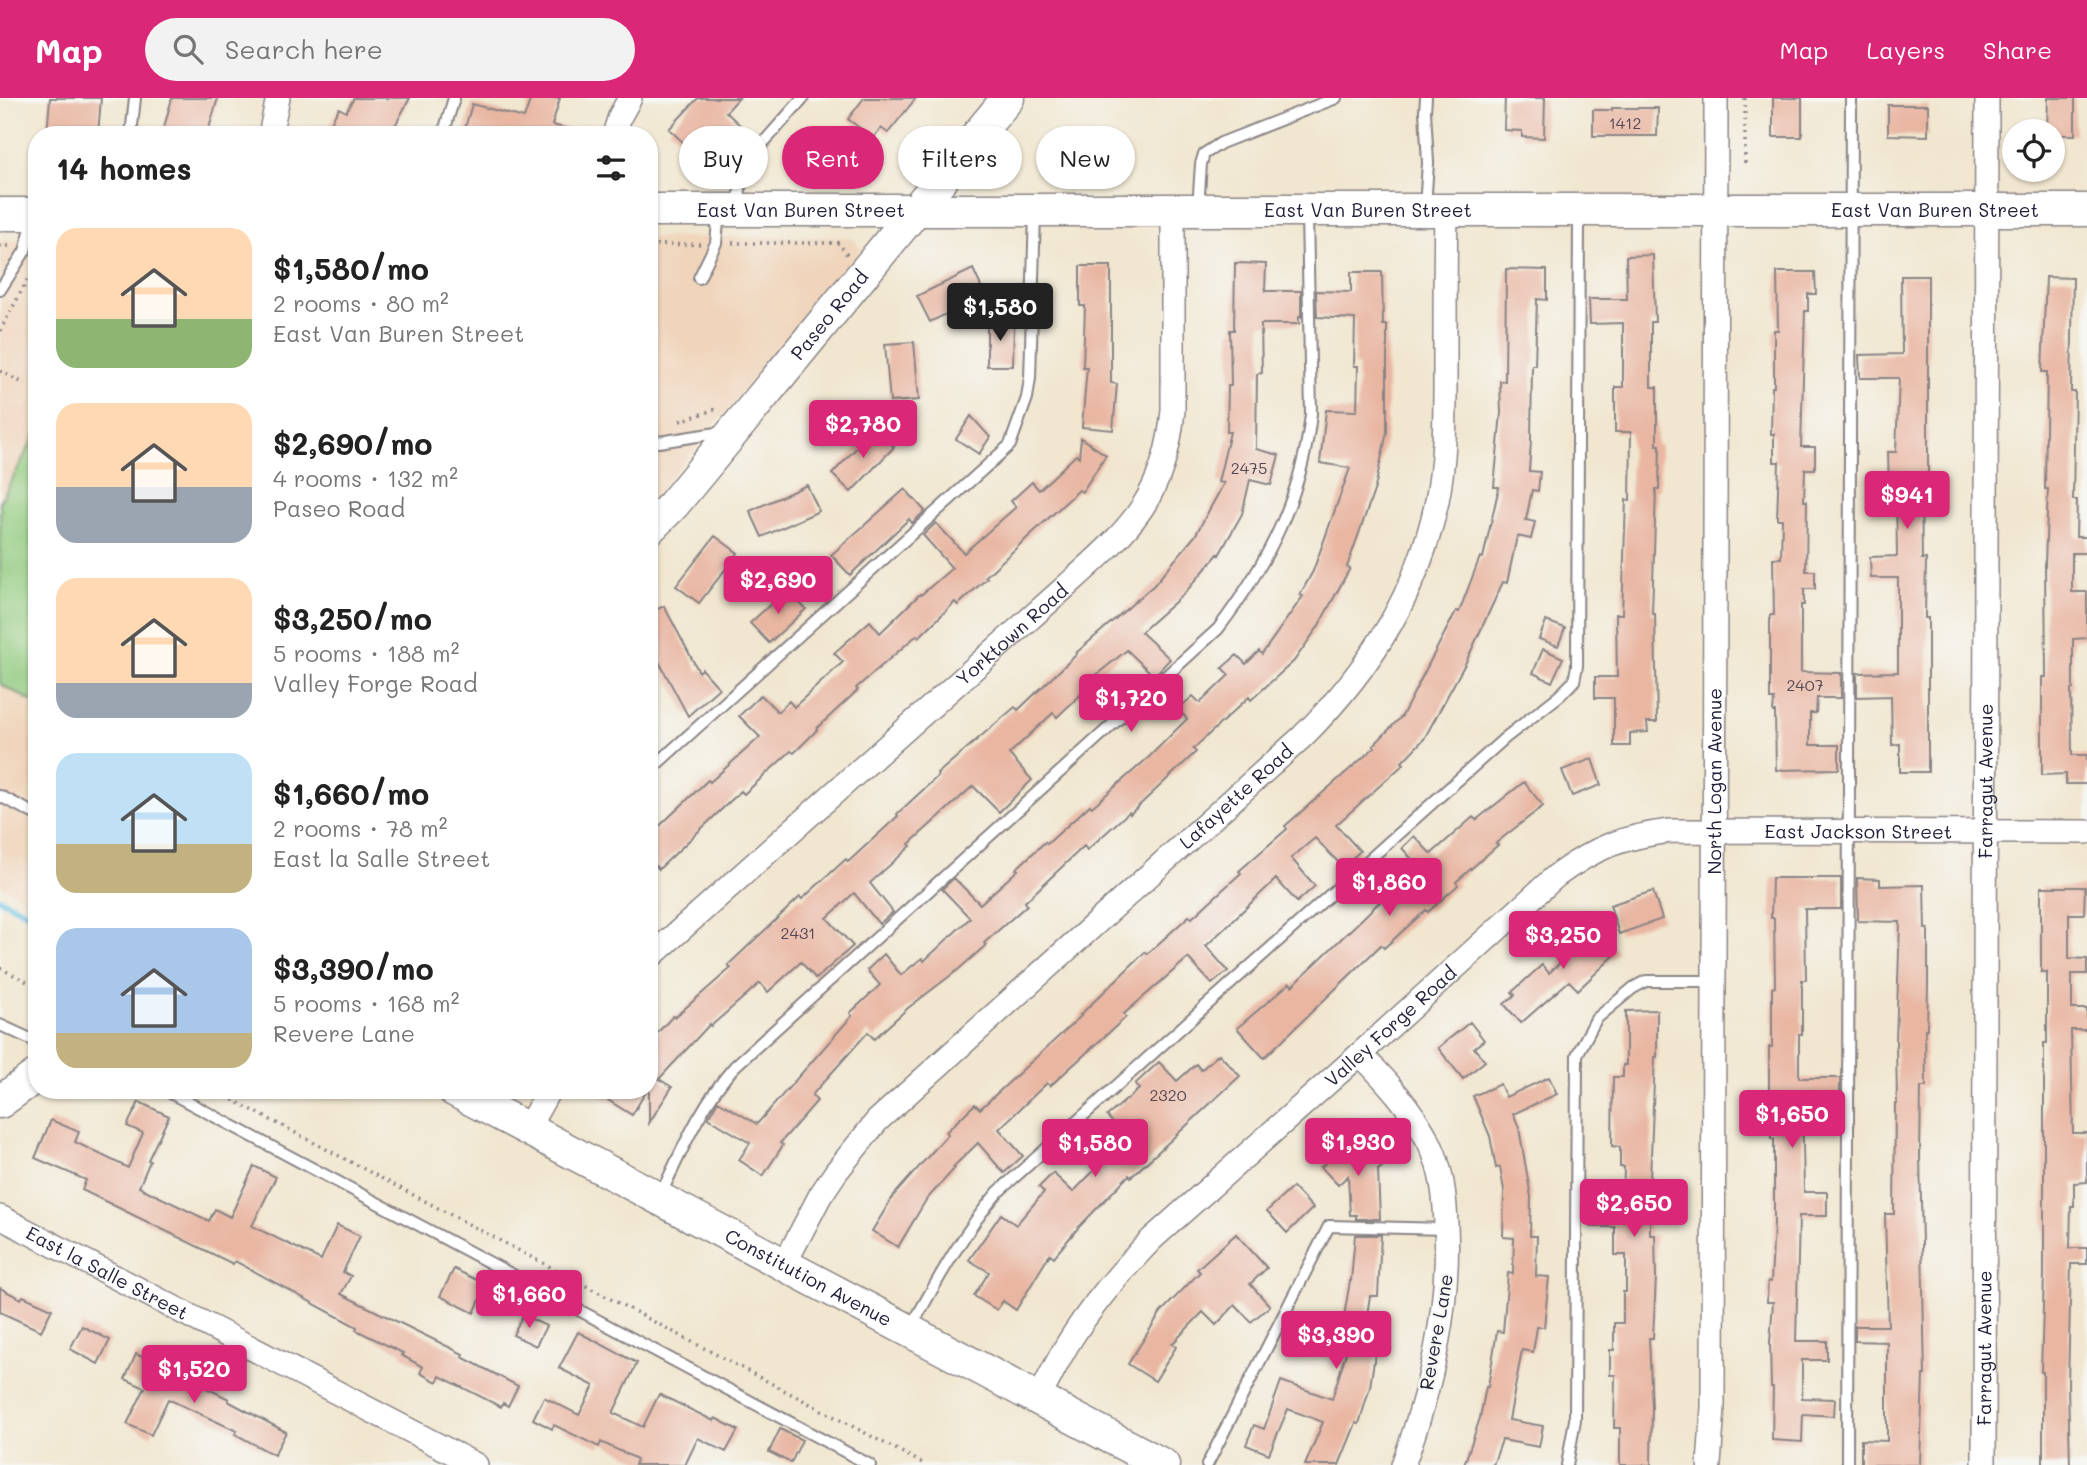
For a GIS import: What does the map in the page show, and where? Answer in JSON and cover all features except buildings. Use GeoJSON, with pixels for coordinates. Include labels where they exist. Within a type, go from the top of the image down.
{"type":"FeatureCollection","features":[{"type":"Feature","properties":{"kind":"street"},"geometry":{"type":"LineString","coordinates":[[272,126],[278,98]]}},
{"type":"Feature","properties":{"kind":"street"},"geometry":{"type":"LineString","coordinates":[[617,126],[630,98]]}},
{"type":"Feature","properties":{"kind":"street","name":"Paseo Road"},"geometry":{"type":"LineString","coordinates":[[658,520],[673,505],[729,418],[914,210],[1008,98]]}},
{"type":"Feature","properties":{"kind":"street","name":"North Logan Avenue"},"geometry":{"type":"LineString","coordinates":[[1709,1465],[1713,1408],[1716,98]]}},
{"type":"Feature","properties":{"kind":"street","name":"Farragut Avenue"},"geometry":{"type":"LineString","coordinates":[[1984,1465],[1987,98]]}},
{"type":"Feature","properties":{"kind":"street","name":"Lafayette Road"},"geometry":{"type":"LineString","coordinates":[[784,1265],[820,1196],[877,1121],[1302,737],[1340,696],[1382,641],[1401,606],[1428,538],[1443,461],[1435,209]]}},
{"type":"Feature","properties":{"kind":"street","name":"East Van Buren Street"},"geometry":{"type":"LineString","coordinates":[[658,210],[2087,210]]}},
{"type":"Feature","properties":{"kind":"street","name":"Yorktown Road"},"geometry":{"type":"LineString","coordinates":[[658,950],[1070,583],[1104,552],[1142,511],[1164,464],[1170,439],[1185,211]]}},
{"type":"Feature","properties":{"kind":"street"},"geometry":{"type":"LineString","coordinates":[[0,214],[28,214]]}},
{"type":"Feature","properties":{"kind":"street","name":"Valley Forge Road"},"geometry":{"type":"LineString","coordinates":[[1038,1400],[1072,1338],[1123,1268],[1179,1214],[1556,876],[1582,857],[1610,843],[1670,831],[1713,831]]}},
{"type":"Feature","properties":{"kind":"street","name":"East Jackson Street"},"geometry":{"type":"LineString","coordinates":[[1713,831],[2087,832]]}},
{"type":"Feature","properties":{"kind":"street","name":"Revere Lane"},"geometry":{"type":"LineString","coordinates":[[1360,1054],[1393,1088],[1413,1115],[1430,1144],[1441,1181],[1446,1229],[1446,1291],[1439,1335],[1417,1428],[1403,1465]]}},
{"type":"Feature","properties":{"kind":"street"},"geometry":{"type":"LineString","coordinates":[[0,1102],[28,1082]]}},
{"type":"Feature","properties":{"kind":"street","name":"Constitution Avenue"},"geometry":{"type":"LineString","coordinates":[[471,1099],[1163,1465]]}},
{"type":"Feature","properties":{"kind":"street"},"geometry":{"type":"LineString","coordinates":[[527,1129],[544,1099]]}},
{"type":"Feature","properties":{"kind":"street","name":"East la Salle Street"},"geometry":{"type":"LineString","coordinates":[[0,1217],[452,1459],[476,1465]]}},
{"type":"Feature","properties":{"kind":"lane"},"geometry":{"type":"LineString","coordinates":[[132,126],[135,98]]}},
{"type":"Feature","properties":{"kind":"lane"},"geometry":{"type":"LineString","coordinates":[[446,126],[454,98]]}},
{"type":"Feature","properties":{"kind":"lane"},"geometry":{"type":"LineString","coordinates":[[699,278],[729,210],[741,168],[803,98]]}},
{"type":"Feature","properties":{"kind":"lane"},"geometry":{"type":"LineString","coordinates":[[1185,211],[1204,154],[1221,143],[1336,98]]}},
{"type":"Feature","properties":{"kind":"lane"},"geometry":{"type":"LineString","coordinates":[[1426,98],[1428,163],[1435,209]]}},
{"type":"Feature","properties":{"kind":"lane"},"geometry":{"type":"LineString","coordinates":[[1847,1465],[1851,98]]}},
{"type":"Feature","properties":{"kind":"lane"},"geometry":{"type":"LineString","coordinates":[[909,1331],[956,1249],[976,1218],[998,1192],[1486,754],[1574,681],[1578,652],[1579,209]]}},
{"type":"Feature","properties":{"kind":"lane"},"geometry":{"type":"LineString","coordinates":[[658,1198],[716,1087],[742,1059],[1219,629],[1235,608],[1285,522],[1308,441],[1311,414],[1307,210]]}},
{"type":"Feature","properties":{"kind":"lane"},"geometry":{"type":"LineString","coordinates":[[658,763],[1010,445],[1027,398],[1030,378],[1035,211]]}},
{"type":"Feature","properties":{"kind":"lane"},"geometry":{"type":"LineString","coordinates":[[0,290],[25,251],[28,241]]}},
{"type":"Feature","properties":{"kind":"lane"},"geometry":{"type":"LineString","coordinates":[[658,442],[729,418]]}},
{"type":"Feature","properties":{"kind":"lane"},"geometry":{"type":"LineString","coordinates":[[0,796],[28,811]]}},
{"type":"Feature","properties":{"kind":"lane"},"geometry":{"type":"LineString","coordinates":[[1567,1465],[1575,1420],[1577,1055],[1596,1019],[1633,988],[1646,981],[1713,981]]}},
{"type":"Feature","properties":{"kind":"lane"},"geometry":{"type":"LineString","coordinates":[[0,1025],[28,1038]]}},
{"type":"Feature","properties":{"kind":"lane"},"geometry":{"type":"LineString","coordinates":[[181,1099],[870,1465]]}},
{"type":"Feature","properties":{"kind":"lane"},"geometry":{"type":"LineString","coordinates":[[1207,1465],[1329,1226],[1446,1229]]}},
{"type":"Feature","properties":{"kind":"path"},"geometry":{"type":"LineString","coordinates":[[1745,98],[1745,163]]}},
{"type":"Feature","properties":{"kind":"path"},"geometry":{"type":"LineString","coordinates":[[658,245],[839,243],[850,259]]}},
{"type":"Feature","properties":{"kind":"path"},"geometry":{"type":"LineString","coordinates":[[0,331],[28,280]]}},
{"type":"Feature","properties":{"kind":"path"},"geometry":{"type":"LineString","coordinates":[[0,371],[25,384]]}},
{"type":"Feature","properties":{"kind":"path"},"geometry":{"type":"LineString","coordinates":[[673,424],[729,418]]}},
{"type":"Feature","properties":{"kind":"path"},"geometry":{"type":"LineString","coordinates":[[0,968],[28,982]]}},
{"type":"Feature","properties":{"kind":"path"},"geometry":{"type":"LineString","coordinates":[[231,1099],[926,1465]]}},
{"type":"Feature","properties":{"kind":"shaded area"},"geometry":{"type":"Polygon","coordinates":[[[658,237],[842,237],[855,240],[861,249],[658,492],[658,237]]]}},
{"type":"Feature","properties":{"kind":"shaded area"},"geometry":{"type":"Polygon","coordinates":[[[28,240],[28,900],[0,885],[0,241],[28,240]]]}},
{"type":"Feature","properties":{"kind":"green space"},"geometry":{"type":"Polygon","coordinates":[[[28,449],[28,699],[0,684],[0,502],[28,449]]]}},
{"type":"Feature","properties":{"kind":"waterway"},"geometry":{"type":"LineString","coordinates":[[0,899],[28,913]]}}]}
